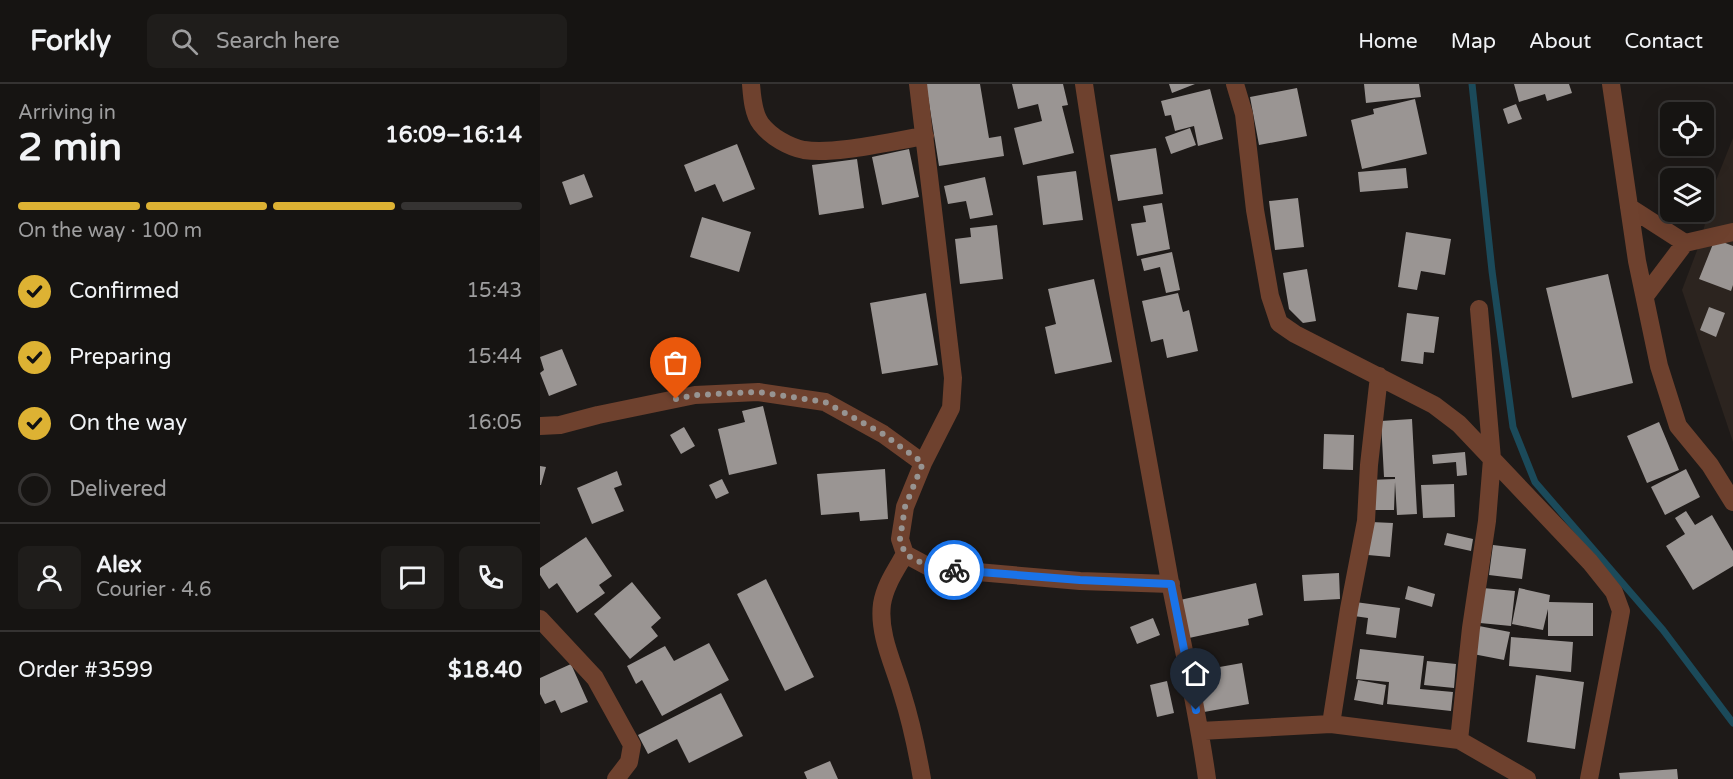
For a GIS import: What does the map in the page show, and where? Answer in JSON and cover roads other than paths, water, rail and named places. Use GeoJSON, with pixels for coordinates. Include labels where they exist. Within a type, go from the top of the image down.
{"type":"FeatureCollection","features":[{"type":"Feature","properties":{"kind":"street"},"geometry":{"type":"LineString","coordinates":[[751,84],[753,101],[760,123],[777,139],[804,150],[830,151],[925,136]]}},
{"type":"Feature","properties":{"kind":"street"},"geometry":{"type":"LineString","coordinates":[[918,84],[953,378],[951,408],[923,463],[905,507],[900,539],[905,554],[931,568],[1080,580],[1171,584]]}},
{"type":"Feature","properties":{"kind":"street"},"geometry":{"type":"LineString","coordinates":[[1084,84],[1098,178],[1207,779]]}},
{"type":"Feature","properties":{"kind":"street"},"geometry":{"type":"LineString","coordinates":[[1235,84],[1244,114],[1255,210],[1270,296],[1279,323],[1295,334],[1434,405],[1459,424],[1590,562],[1614,592],[1621,611],[1589,779]]}},
{"type":"Feature","properties":{"kind":"street"},"geometry":{"type":"LineString","coordinates":[[1611,84],[1629,207],[1659,366],[1678,426],[1710,465],[1733,502]]}},
{"type":"Feature","properties":{"kind":"street"},"geometry":{"type":"LineString","coordinates":[[1629,207],[1685,243]]}},
{"type":"Feature","properties":{"kind":"street"},"geometry":{"type":"LineString","coordinates":[[1645,296],[1685,243],[1733,232]]}},
{"type":"Feature","properties":{"kind":"street"},"geometry":{"type":"LineString","coordinates":[[1459,740],[1487,521],[1492,459],[1479,309]]}},
{"type":"Feature","properties":{"kind":"street"},"geometry":{"type":"LineString","coordinates":[[1331,724],[1349,609],[1366,521],[1369,465],[1379,376]]}},
{"type":"Feature","properties":{"kind":"street"},"geometry":{"type":"LineString","coordinates":[[540,426],[560,425],[695,395],[758,392],[825,402],[883,434],[923,463]]}},
{"type":"Feature","properties":{"kind":"street"},"geometry":{"type":"LineString","coordinates":[[905,554],[887,585],[882,605],[882,628],[918,752],[922,779]]}},
{"type":"Feature","properties":{"kind":"street"},"geometry":{"type":"LineString","coordinates":[[540,619],[595,678],[632,745],[629,762],[616,779]]}},
{"type":"Feature","properties":{"kind":"street"},"geometry":{"type":"LineString","coordinates":[[1200,731],[1331,724],[1459,740],[1527,779]]}},
{"type":"Feature","properties":{"kind":"waterway"},"geometry":{"type":"LineString","coordinates":[[1472,84],[1492,271],[1513,427],[1535,482],[1663,630],[1733,723]]}}]}
